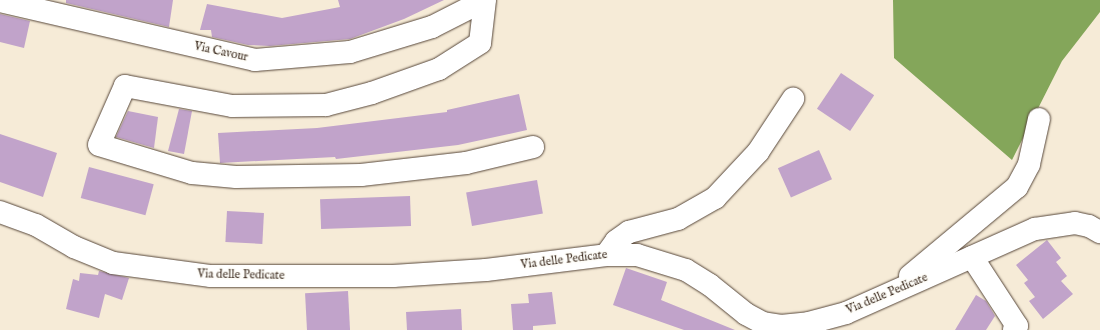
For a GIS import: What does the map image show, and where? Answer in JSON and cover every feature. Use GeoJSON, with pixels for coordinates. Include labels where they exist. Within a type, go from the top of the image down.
{"type":"FeatureCollection","features":[{"type":"Feature","properties":{"kind":"street","name":"Via Cavour"},"geometry":{"type":"LineString","coordinates":[[0,1],[255,60],[350,52],[432,27],[485,0]]}},
{"type":"Feature","properties":{"kind":"street"},"geometry":{"type":"LineString","coordinates":[[485,0],[480,43],[439,69],[372,93],[326,105],[232,106],[125,86],[98,145],[192,173],[236,177],[361,175],[466,163],[533,147]]}},
{"type":"Feature","properties":{"kind":"street"},"geometry":{"type":"LineString","coordinates":[[606,255],[616,241],[629,232],[683,217],[718,196],[758,152],[793,99]]}},
{"type":"Feature","properties":{"kind":"street"},"geometry":{"type":"LineString","coordinates":[[886,296],[1017,187],[1029,164],[1039,119]]}},
{"type":"Feature","properties":{"kind":"street","name":"Via delle Pedicate"},"geometry":{"type":"LineString","coordinates":[[0,212],[36,225],[74,247],[113,264],[211,276],[393,276],[486,270],[606,255],[643,256],[686,270],[710,285],[742,322],[773,326],[798,325],[833,317],[886,296],[1026,232],[1051,225],[1081,224],[1100,232]]}},
{"type":"Feature","properties":{"kind":"street"},"geometry":{"type":"LineString","coordinates":[[972,256],[1017,326],[1014,330]]}},
{"type":"Feature","properties":{"kind":"green space"},"geometry":{"type":"Polygon","coordinates":[[[893,0],[1100,0],[1100,12],[1062,61],[1012,160],[894,58],[893,0]]]}},
{"type":"Feature","properties":{"kind":"building"},"geometry":{"type":"Polygon","coordinates":[[[66,0],[173,0],[169,27],[66,3],[66,0]]]}},
{"type":"Feature","properties":{"kind":"building"},"geometry":{"type":"Polygon","coordinates":[[[338,0],[444,0],[404,19],[350,39],[270,46],[248,45],[212,37],[211,30],[200,30],[207,4],[282,18],[340,7],[338,0]]]}},
{"type":"Feature","properties":{"kind":"building"},"geometry":{"type":"Polygon","coordinates":[[[0,14],[30,21],[24,48],[0,42],[0,14]]]}},
{"type":"Feature","properties":{"kind":"building"},"geometry":{"type":"Polygon","coordinates":[[[841,73],[874,95],[850,131],[817,109],[841,73]]]}},
{"type":"Feature","properties":{"kind":"building"},"geometry":{"type":"Polygon","coordinates":[[[519,94],[527,130],[458,145],[336,159],[335,157],[220,163],[218,133],[317,128],[447,112],[447,110],[519,94]]]}},
{"type":"Feature","properties":{"kind":"building"},"geometry":{"type":"Polygon","coordinates":[[[179,109],[192,111],[184,154],[168,151],[179,109]]]}},
{"type":"Feature","properties":{"kind":"building"},"geometry":{"type":"Polygon","coordinates":[[[128,111],[158,117],[154,148],[116,137],[128,111]]]}},
{"type":"Feature","properties":{"kind":"building"},"geometry":{"type":"Polygon","coordinates":[[[0,134],[57,153],[43,197],[0,182],[0,134]]]}},
{"type":"Feature","properties":{"kind":"building"},"geometry":{"type":"Polygon","coordinates":[[[819,150],[832,179],[791,198],[778,168],[819,150]]]}},
{"type":"Feature","properties":{"kind":"building"},"geometry":{"type":"Polygon","coordinates":[[[89,167],[154,184],[145,215],[81,198],[89,167]]]}},
{"type":"Feature","properties":{"kind":"building"},"geometry":{"type":"Polygon","coordinates":[[[537,180],[543,213],[472,226],[466,193],[537,180]]]}},
{"type":"Feature","properties":{"kind":"building"},"geometry":{"type":"Polygon","coordinates":[[[410,196],[411,226],[321,229],[320,199],[410,196]]]}},
{"type":"Feature","properties":{"kind":"building"},"geometry":{"type":"Polygon","coordinates":[[[227,211],[264,213],[262,244],[225,242],[227,211]]]}},
{"type":"Feature","properties":{"kind":"building"},"geometry":{"type":"Polygon","coordinates":[[[1047,240],[1061,258],[1056,262],[1067,276],[1061,281],[1073,294],[1043,319],[1029,301],[1035,297],[1024,283],[1028,280],[1016,265],[1047,240]]]}},
{"type":"Feature","properties":{"kind":"building"},"geometry":{"type":"Polygon","coordinates":[[[626,268],[667,282],[661,300],[735,330],[684,330],[613,305],[626,268]]]}},
{"type":"Feature","properties":{"kind":"building"},"geometry":{"type":"Polygon","coordinates":[[[99,271],[129,278],[122,300],[105,294],[99,318],[66,309],[73,279],[79,281],[80,273],[98,275],[99,271]]]}},
{"type":"Feature","properties":{"kind":"building"},"geometry":{"type":"Polygon","coordinates":[[[348,291],[350,330],[307,330],[305,293],[348,291]]]}},
{"type":"Feature","properties":{"kind":"building"},"geometry":{"type":"Polygon","coordinates":[[[552,292],[556,324],[533,326],[533,330],[513,330],[511,304],[529,303],[528,294],[552,292]]]}},
{"type":"Feature","properties":{"kind":"building"},"geometry":{"type":"Polygon","coordinates":[[[976,295],[986,301],[995,316],[986,330],[955,330],[976,295]]]}},
{"type":"Feature","properties":{"kind":"building"},"geometry":{"type":"Polygon","coordinates":[[[461,309],[462,330],[407,330],[406,312],[461,309]]]}}]}
